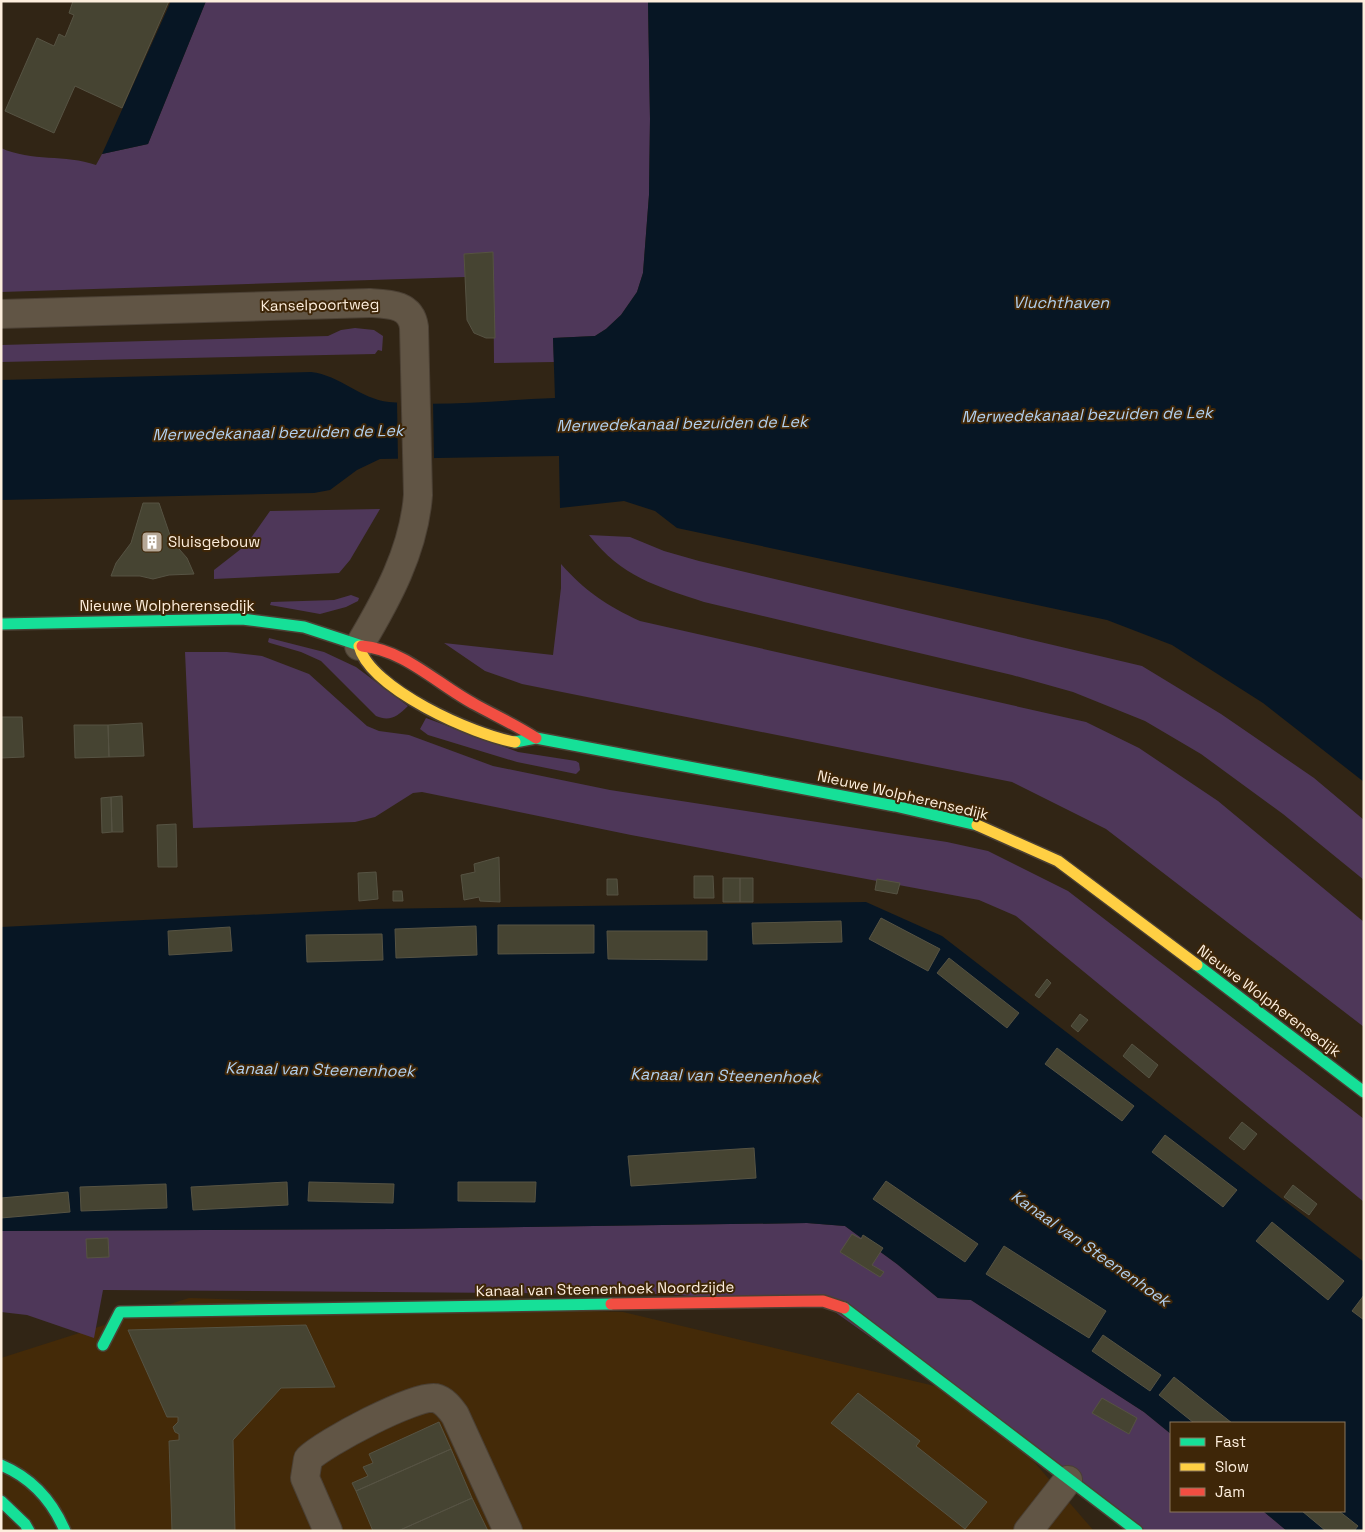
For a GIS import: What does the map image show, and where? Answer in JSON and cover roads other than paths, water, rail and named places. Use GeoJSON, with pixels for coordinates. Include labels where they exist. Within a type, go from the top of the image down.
{"type":"FeatureCollection","features":[{"type":"Feature","properties":{"kind":"street","name":"Kanselpoortweg"},"geometry":{"type":"LineString","coordinates":[[1,314],[370,303],[400,306],[410,314],[414,321],[417,508],[408,545],[386,600],[359,646]]}},
{"type":"Feature","properties":{"kind":"street","name":"Nieuwe Wolpherensedijk"},"geometry":{"type":"LineString","coordinates":[[1,624],[242,619],[304,627],[359,646],[380,648],[396,655],[475,705],[513,723],[536,738],[895,806],[978,826],[1004,835],[1058,862],[1086,880],[1364,1092]]}},
{"type":"Feature","properties":{"kind":"street","name":"Nieuwe Wolpherensedijk"},"geometry":{"type":"LineString","coordinates":[[359,646],[362,658],[369,666],[417,702],[445,717],[492,736],[518,742],[536,738]]}},
{"type":"Feature","properties":{"kind":"street","name":"Kanaal van Steenenhoek Noordzijde"},"geometry":{"type":"LineString","coordinates":[[103,1345],[120,1312],[823,1300],[847,1310],[1068,1480]]}},
{"type":"Feature","properties":{"kind":"street"},"geometry":{"type":"LineString","coordinates":[[328,1531],[307,1484],[305,1471],[308,1459],[326,1445],[404,1406],[420,1399],[432,1398],[446,1404],[455,1415],[508,1531]]}},
{"type":"Feature","properties":{"kind":"street"},"geometry":{"type":"LineString","coordinates":[[1,1465],[30,1480],[46,1496],[65,1531]]}},
{"type":"Feature","properties":{"kind":"street"},"geometry":{"type":"LineString","coordinates":[[1028,1531],[1068,1480],[1137,1531]]}},
{"type":"Feature","properties":{"kind":"street"},"geometry":{"type":"LineString","coordinates":[[1,1501],[25,1524],[29,1531]]}},
{"type":"Feature","properties":{"kind":"water"},"geometry":{"type":"Polygon","coordinates":[[[171,1],[206,1],[148,144],[102,154],[171,1]]]}},
{"type":"Feature","properties":{"kind":"water","name":"Vluchthaven"},"geometry":{"type":"Polygon","coordinates":[[[648,1],[1364,1],[1364,782],[1263,703],[1172,645],[1107,620],[677,528],[655,511],[624,501],[560,508],[559,456],[380,459],[357,470],[330,490],[314,493],[1,500],[1,380],[311,372],[331,378],[379,400],[389,402],[451,403],[555,398],[553,338],[595,336],[606,329],[621,315],[637,292],[643,273],[649,195],[648,1]]]}},
{"type":"Feature","properties":{"kind":"water","name":"Kanaal van Steenenhoek"},"geometry":{"type":"Polygon","coordinates":[[[866,902],[942,936],[1364,1262],[1364,1531],[1287,1531],[1264,1512],[1345,1512],[1345,1422],[1170,1422],[1170,1433],[1144,1412],[971,1300],[938,1298],[897,1264],[845,1226],[807,1223],[391,1229],[1,1231],[1,927],[371,909],[866,902]]]}},
{"type":"Feature","properties":{"kind":"place","name":"Sluisgebouw"},"geometry":{"type":"Point","coordinates":[152,542]}},
{"type":"Feature","properties":{"kind":"water label","name":"Merwedekanaal bezuiden de Lek"},"geometry":{"type":"Point","coordinates":[1087,414]}},
{"type":"Feature","properties":{"kind":"water label","name":"Merwedekanaal bezuiden de Lek"},"geometry":{"type":"Point","coordinates":[682,423]}},
{"type":"Feature","properties":{"kind":"water label","name":"Merwedekanaal bezuiden de Lek"},"geometry":{"type":"Point","coordinates":[278,432]}}]}
